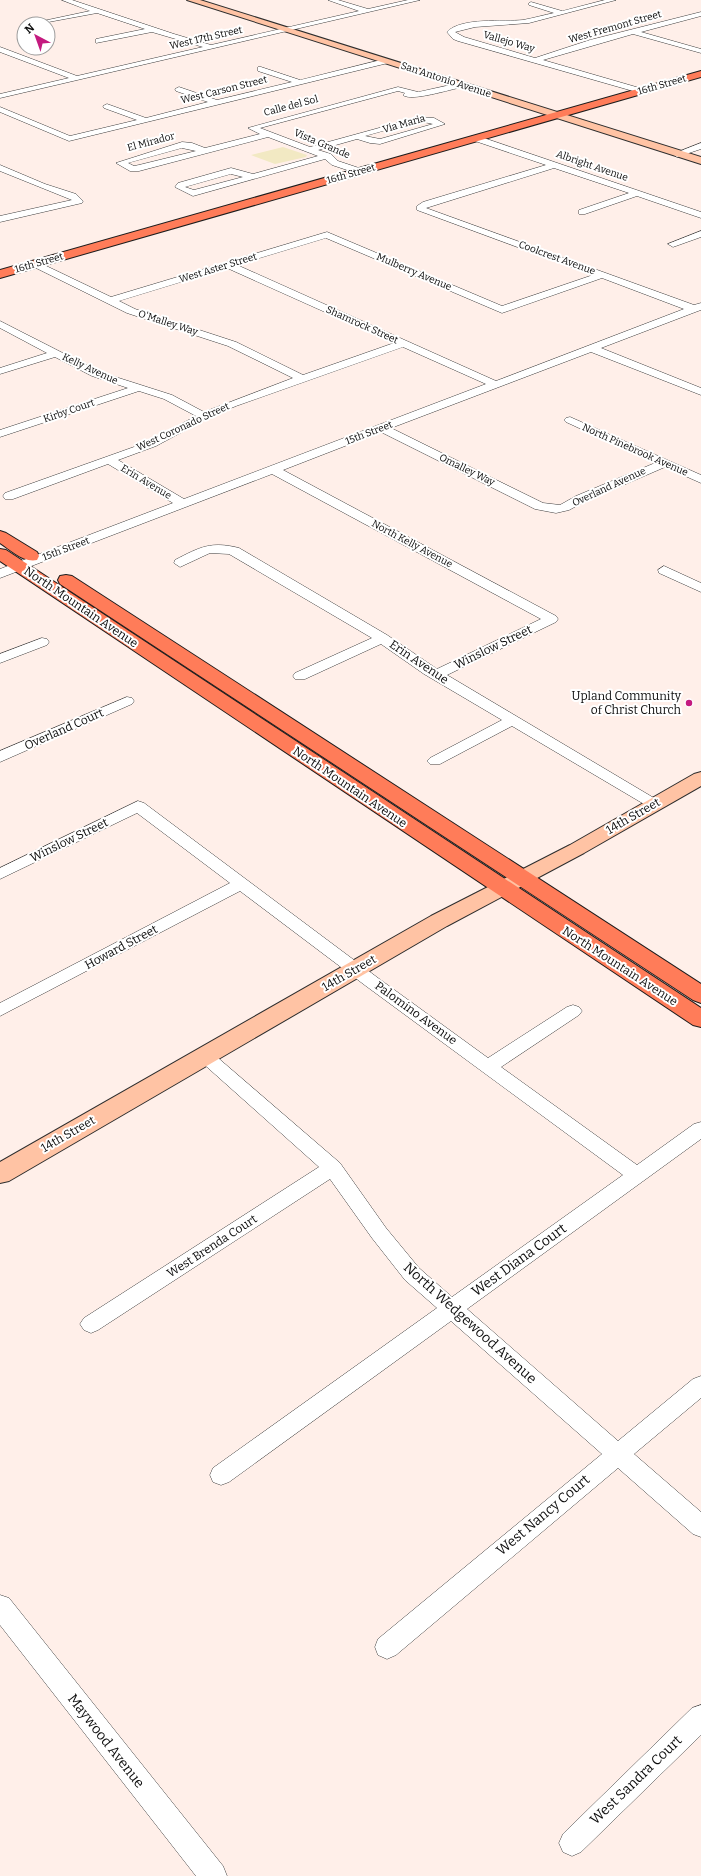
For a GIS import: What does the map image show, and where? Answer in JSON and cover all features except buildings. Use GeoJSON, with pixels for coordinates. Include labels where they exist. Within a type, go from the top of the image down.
{"type":"FeatureCollection","features":[{"type":"Feature","properties":{"kind":"main road","name":"San Antonio Avenue"},"geometry":{"type":"LineString","coordinates":[[191,0],[701,161]]}},
{"type":"Feature","properties":{"kind":"main road","name":"16th Street"},"geometry":{"type":"LineString","coordinates":[[0,274],[701,74]]}},
{"type":"Feature","properties":{"kind":"main road","name":"North Mountain Avenue"},"geometry":{"type":"LineString","coordinates":[[0,536],[701,995]]}},
{"type":"Feature","properties":{"kind":"main road","name":"North Mountain Avenue"},"geometry":{"type":"LineString","coordinates":[[0,554],[501,888],[701,1019]]}},
{"type":"Feature","properties":{"kind":"main road","name":"14th Street"},"geometry":{"type":"LineString","coordinates":[[0,1174],[204,1055],[439,921],[577,848],[701,778]]}},
{"type":"Feature","properties":{"kind":"street"},"geometry":{"type":"LineString","coordinates":[[65,0],[152,30],[210,47]]}},
{"type":"Feature","properties":{"kind":"street"},"geometry":{"type":"LineString","coordinates":[[331,0],[368,11]]}},
{"type":"Feature","properties":{"kind":"street","name":"West 17th Street"},"geometry":{"type":"LineString","coordinates":[[0,96],[417,0]]}},
{"type":"Feature","properties":{"kind":"street"},"geometry":{"type":"LineString","coordinates":[[531,4],[561,13],[613,0]]}},
{"type":"Feature","properties":{"kind":"street"},"geometry":{"type":"LineString","coordinates":[[56,20],[98,11]]}},
{"type":"Feature","properties":{"kind":"street","name":"Vallejo Way"},"geometry":{"type":"LineString","coordinates":[[561,13],[516,23],[459,26],[451,32],[456,37],[461,39],[640,91]]}},
{"type":"Feature","properties":{"kind":"street","name":"West Fremont Street"},"geometry":{"type":"LineString","coordinates":[[535,60],[632,32],[700,15]]}},
{"type":"Feature","properties":{"kind":"street"},"geometry":{"type":"LineString","coordinates":[[99,41],[152,30]]}},
{"type":"Feature","properties":{"kind":"street"},"geometry":{"type":"LineString","coordinates":[[632,32],[701,51]]}},
{"type":"Feature","properties":{"kind":"street"},"geometry":{"type":"LineString","coordinates":[[0,49],[76,78]]}},
{"type":"Feature","properties":{"kind":"street","name":"West Carson Street"},"geometry":{"type":"LineString","coordinates":[[0,109],[69,139],[384,61]]}},
{"type":"Feature","properties":{"kind":"street"},"geometry":{"type":"LineString","coordinates":[[261,69],[300,82]]}},
{"type":"Feature","properties":{"kind":"street","name":"Calle del Sol"},"geometry":{"type":"LineString","coordinates":[[254,129],[252,129],[254,126],[398,89],[418,94],[460,85]]}},
{"type":"Feature","properties":{"kind":"street"},"geometry":{"type":"LineString","coordinates":[[179,88],[217,103]]}},
{"type":"Feature","properties":{"kind":"street"},"geometry":{"type":"LineString","coordinates":[[107,106],[145,120]]}},
{"type":"Feature","properties":{"kind":"street"},"geometry":{"type":"LineString","coordinates":[[290,117],[306,123]]}},
{"type":"Feature","properties":{"kind":"street","name":"Via Maria"},"geometry":{"type":"LineString","coordinates":[[309,150],[357,136],[419,119],[430,120],[441,124],[380,142],[375,142],[357,136]]}},
{"type":"Feature","properties":{"kind":"street","name":"Vista Grande"},"geometry":{"type":"LineString","coordinates":[[254,129],[275,132],[374,167]]}},
{"type":"Feature","properties":{"kind":"street","name":"Vista Grande"},"geometry":{"type":"LineString","coordinates":[[275,132],[309,150],[326,156],[335,163],[359,172]]}},
{"type":"Feature","properties":{"kind":"street","name":"El Mirador"},"geometry":{"type":"LineString","coordinates":[[204,151],[189,145],[182,145],[120,163],[133,168],[139,168],[204,151],[275,132]]}},
{"type":"Feature","properties":{"kind":"street","name":"Albright Avenue"},"geometry":{"type":"LineString","coordinates":[[475,138],[701,215]]}},
{"type":"Feature","properties":{"kind":"street"},"geometry":{"type":"LineString","coordinates":[[677,154],[701,146]]}},
{"type":"Feature","properties":{"kind":"street"},"geometry":{"type":"LineString","coordinates":[[252,177],[231,171],[179,187],[193,193],[252,177],[326,156],[339,155]]}},
{"type":"Feature","properties":{"kind":"street","name":"Coolcrest Avenue"},"geometry":{"type":"LineString","coordinates":[[555,165],[426,204],[420,208],[601,274],[697,307]]}},
{"type":"Feature","properties":{"kind":"street"},"geometry":{"type":"LineString","coordinates":[[0,219],[79,201],[78,198],[2,170]]}},
{"type":"Feature","properties":{"kind":"street"},"geometry":{"type":"LineString","coordinates":[[582,212],[638,194]]}},
{"type":"Feature","properties":{"kind":"street"},"geometry":{"type":"LineString","coordinates":[[673,244],[701,234]]}},
{"type":"Feature","properties":{"kind":"street","name":"Mulberry Avenue"},"geometry":{"type":"LineString","coordinates":[[327,235],[502,310],[601,274]]}},
{"type":"Feature","properties":{"kind":"street","name":"West Aster Street"},"geometry":{"type":"LineString","coordinates":[[109,301],[327,235]]}},
{"type":"Feature","properties":{"kind":"street","name":"O'Malley Way"},"geometry":{"type":"LineString","coordinates":[[35,264],[109,301],[150,319],[232,344],[303,378]]}},
{"type":"Feature","properties":{"kind":"street","name":"Shamrock Street"},"geometry":{"type":"LineString","coordinates":[[228,265],[497,384]]}},
{"type":"Feature","properties":{"kind":"street","name":"15th Street"},"geometry":{"type":"LineString","coordinates":[[0,574],[697,307]]}},
{"type":"Feature","properties":{"kind":"street","name":"Kelly Avenue"},"geometry":{"type":"LineString","coordinates":[[0,324],[102,376],[168,397],[204,416]]}},
{"type":"Feature","properties":{"kind":"street","name":"West Coronado Street"},"geometry":{"type":"LineString","coordinates":[[9,496],[152,444],[204,416],[303,378],[403,343]]}},
{"type":"Feature","properties":{"kind":"street"},"geometry":{"type":"LineString","coordinates":[[592,348],[700,390]]}},
{"type":"Feature","properties":{"kind":"street"},"geometry":{"type":"LineString","coordinates":[[0,372],[57,353]]}},
{"type":"Feature","properties":{"kind":"street","name":"Kirby Court"},"geometry":{"type":"LineString","coordinates":[[0,434],[138,388]]}},
{"type":"Feature","properties":{"kind":"street","name":"North Pinebrook Avenue"},"geometry":{"type":"LineString","coordinates":[[570,420],[701,479]]}},
{"type":"Feature","properties":{"kind":"street","name":"Omalley Way"},"geometry":{"type":"LineString","coordinates":[[381,428],[526,498],[539,506],[554,511]]}},
{"type":"Feature","properties":{"kind":"street","name":"Erin Avenue"},"geometry":{"type":"LineString","coordinates":[[109,460],[183,504]]}},
{"type":"Feature","properties":{"kind":"street","name":"Overland Avenue"},"geometry":{"type":"LineString","coordinates":[[554,511],[567,507],[580,499],[665,463]]}},
{"type":"Feature","properties":{"kind":"street","name":"North Kelly Avenue"},"geometry":{"type":"LineString","coordinates":[[274,470],[551,619]]}},
{"type":"Feature","properties":{"kind":"street","name":"Erin Avenue"},"geometry":{"type":"LineString","coordinates":[[180,563],[203,551],[220,547],[234,551],[382,638],[398,648],[412,661],[654,804]]}},
{"type":"Feature","properties":{"kind":"street"},"geometry":{"type":"LineString","coordinates":[[664,570],[701,588]]}},
{"type":"Feature","properties":{"kind":"street","name":"Winslow Street"},"geometry":{"type":"LineString","coordinates":[[436,675],[551,619]]}},
{"type":"Feature","properties":{"kind":"street"},"geometry":{"type":"LineString","coordinates":[[300,676],[382,638]]}},
{"type":"Feature","properties":{"kind":"street"},"geometry":{"type":"LineString","coordinates":[[0,659],[42,642]]}},
{"type":"Feature","properties":{"kind":"street","name":"Overland Court"},"geometry":{"type":"LineString","coordinates":[[0,757],[127,701]]}},
{"type":"Feature","properties":{"kind":"street"},"geometry":{"type":"LineString","coordinates":[[435,761],[513,720]]}},
{"type":"Feature","properties":{"kind":"street","name":"Winslow Street"},"geometry":{"type":"LineString","coordinates":[[0,874],[138,806]]}},
{"type":"Feature","properties":{"kind":"street","name":"Palomino Avenue"},"geometry":{"type":"LineString","coordinates":[[138,806],[241,884],[637,1175]]}},
{"type":"Feature","properties":{"kind":"street","name":"Howard Street"},"geometry":{"type":"LineString","coordinates":[[0,1010],[241,884]]}},
{"type":"Feature","properties":{"kind":"street"},"geometry":{"type":"LineString","coordinates":[[489,1066],[574,1011]]}},
{"type":"Feature","properties":{"kind":"street","name":"North Wedgewood Avenue"},"geometry":{"type":"LineString","coordinates":[[204,1055],[333,1168],[379,1233],[412,1274],[701,1527]]}},
{"type":"Feature","properties":{"kind":"street","name":"West Diana Court"},"geometry":{"type":"LineString","coordinates":[[222,1475],[701,1129]]}},
{"type":"Feature","properties":{"kind":"street","name":"West Brenda Court"},"geometry":{"type":"LineString","coordinates":[[91,1324],[333,1168]]}},
{"type":"Feature","properties":{"kind":"street","name":"West Nancy Court"},"geometry":{"type":"LineString","coordinates":[[386,1647],[701,1384]]}},
{"type":"Feature","properties":{"kind":"street","name":"Maywood Avenue"},"geometry":{"type":"LineString","coordinates":[[0,1606],[213,1876]]}},
{"type":"Feature","properties":{"kind":"street","name":"West Sandra Court"},"geometry":{"type":"LineString","coordinates":[[572,1843],[701,1717]]}},
{"type":"Feature","properties":{"kind":"shaded area"},"geometry":{"type":"Polygon","coordinates":[[[283,147],[307,155],[306,157],[275,164],[251,155],[283,147]]]}},
{"type":"Feature","properties":{"kind":"place","name":"Upland Community of Christ Church"},"geometry":{"type":"Point","coordinates":[689,703]}}]}
